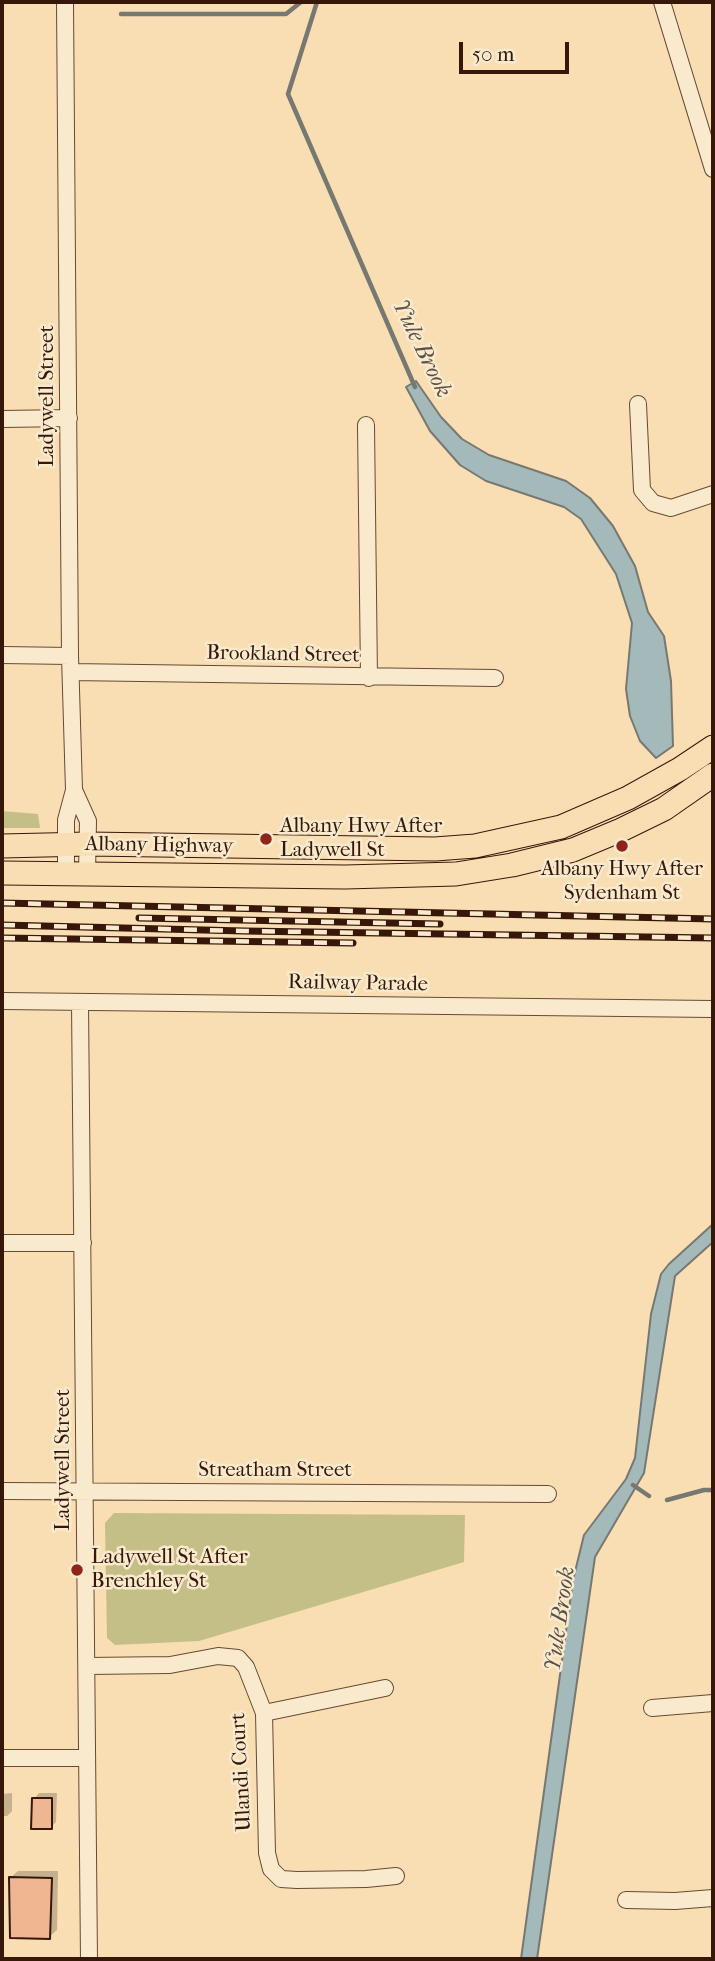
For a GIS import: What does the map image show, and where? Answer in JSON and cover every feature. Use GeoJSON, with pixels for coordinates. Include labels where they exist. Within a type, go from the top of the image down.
{"type":"FeatureCollection","features":[{"type":"Feature","properties":{"kind":"highway","name":"Albany Highway"},"geometry":{"type":"LineString","coordinates":[[2,846],[435,849],[475,846],[561,827],[628,798],[681,769],[713,747]]}},
{"type":"Feature","properties":{"kind":"highway","name":"Albany Highway"},"geometry":{"type":"LineString","coordinates":[[2,873],[402,877],[456,874],[512,865],[572,850],[621,830],[664,808],[713,775]]}},
{"type":"Feature","properties":{"kind":"street","name":"Ladywell Street"},"geometry":{"type":"LineString","coordinates":[[65,2],[70,664],[74,790],[66,820],[77,845],[77,874]]}},
{"type":"Feature","properties":{"kind":"street"},"geometry":{"type":"LineString","coordinates":[[662,2],[713,169]]}},
{"type":"Feature","properties":{"kind":"street"},"geometry":{"type":"LineString","coordinates":[[638,404],[642,490],[653,503],[671,508],[713,494]]}},
{"type":"Feature","properties":{"kind":"street"},"geometry":{"type":"LineString","coordinates":[[2,419],[69,418]]}},
{"type":"Feature","properties":{"kind":"street"},"geometry":{"type":"LineString","coordinates":[[366,425],[369,678]]}},
{"type":"Feature","properties":{"kind":"street","name":"Brookland Street"},"geometry":{"type":"LineString","coordinates":[[2,655],[70,664],[369,678],[495,678]]}},
{"type":"Feature","properties":{"kind":"street","name":"Railway Parade"},"geometry":{"type":"LineString","coordinates":[[2,1001],[713,1009]]}},
{"type":"Feature","properties":{"kind":"street","name":"Ladywell Street"},"geometry":{"type":"LineString","coordinates":[[80,1003],[89,1959]]}},
{"type":"Feature","properties":{"kind":"street"},"geometry":{"type":"LineString","coordinates":[[2,1243],[83,1243]]}},
{"type":"Feature","properties":{"kind":"street","name":"Streatham Street"},"geometry":{"type":"LineString","coordinates":[[2,1490],[548,1494]]}},
{"type":"Feature","properties":{"kind":"street","name":"Ulandi Court"},"geometry":{"type":"LineString","coordinates":[[88,1666],[170,1665],[229,1656],[238,1658],[246,1667],[264,1713],[267,1853],[271,1869],[281,1878],[297,1880],[396,1876]]}},
{"type":"Feature","properties":{"kind":"street"},"geometry":{"type":"LineString","coordinates":[[264,1713],[385,1688]]}},
{"type":"Feature","properties":{"kind":"street"},"geometry":{"type":"LineString","coordinates":[[652,1708],[713,1703]]}},
{"type":"Feature","properties":{"kind":"street"},"geometry":{"type":"LineString","coordinates":[[2,1758],[86,1758]]}},
{"type":"Feature","properties":{"kind":"street"},"geometry":{"type":"LineString","coordinates":[[626,1900],[675,1901],[713,1898]]}},
{"type":"Feature","properties":{"kind":"shaded area","name":"Yule Brook"},"geometry":{"type":"Polygon","coordinates":[[[416,381],[441,417],[462,439],[489,455],[566,481],[590,498],[613,526],[635,566],[648,612],[664,636],[671,681],[673,746],[656,758],[640,741],[630,716],[626,689],[632,623],[616,574],[581,519],[564,507],[486,481],[460,465],[430,431],[406,387],[416,381]]]}},
{"type":"Feature","properties":{"kind":"shaded area"},"geometry":{"type":"Polygon","coordinates":[[[2,811],[38,814],[40,828],[2,828],[2,811]]]}},
{"type":"Feature","properties":{"kind":"shaded area"},"geometry":{"type":"Polygon","coordinates":[[[713,1224],[713,1242],[675,1276],[644,1473],[595,1557],[537,1959],[521,1959],[573,1580],[584,1535],[626,1479],[635,1458],[651,1314],[661,1274],[713,1224]]]}},
{"type":"Feature","properties":{"kind":"shaded area"},"geometry":{"type":"Polygon","coordinates":[[[114,1513],[465,1515],[464,1562],[199,1641],[115,1645],[107,1638],[105,1523],[114,1513]]]}},
{"type":"Feature","properties":{"kind":"building"},"geometry":{"type":"Polygon","coordinates":[[[32,1798],[52,1798],[52,1829],[31,1829],[32,1798]]]}},
{"type":"Feature","properties":{"kind":"building"},"geometry":{"type":"Polygon","coordinates":[[[9,1877],[52,1878],[50,1939],[10,1938],[9,1877]]]}},
{"type":"Feature","properties":{"kind":"waterway"},"geometry":{"type":"LineString","coordinates":[[121,14],[286,14],[301,2]]}},
{"type":"Feature","properties":{"kind":"waterway","name":"Yule Brook"},"geometry":{"type":"LineString","coordinates":[[317,2],[288,94],[415,387]]}},
{"type":"Feature","properties":{"kind":"waterway"},"geometry":{"type":"LineString","coordinates":[[633,1485],[649,1496]]}},
{"type":"Feature","properties":{"kind":"waterway"},"geometry":{"type":"LineString","coordinates":[[667,1500],[713,1490]]}},
{"type":"Feature","properties":{"kind":"railway"},"geometry":{"type":"LineString","coordinates":[[2,903],[713,919]]}},
{"type":"Feature","properties":{"kind":"railway"},"geometry":{"type":"LineString","coordinates":[[139,918],[440,924]]}},
{"type":"Feature","properties":{"kind":"railway"},"geometry":{"type":"LineString","coordinates":[[2,925],[713,938]]}},
{"type":"Feature","properties":{"kind":"railway"},"geometry":{"type":"LineString","coordinates":[[2,938],[353,943]]}},
{"type":"Feature","properties":{"kind":"place","name":"Albany Hwy After Ladywell St"},"geometry":{"type":"Point","coordinates":[266,839]}},
{"type":"Feature","properties":{"kind":"place","name":"Albany Hwy After Sydenham St"},"geometry":{"type":"Point","coordinates":[622,846]}},
{"type":"Feature","properties":{"kind":"place","name":"Ladywell St After Brenchley St"},"geometry":{"type":"Point","coordinates":[77,1570]}}]}
